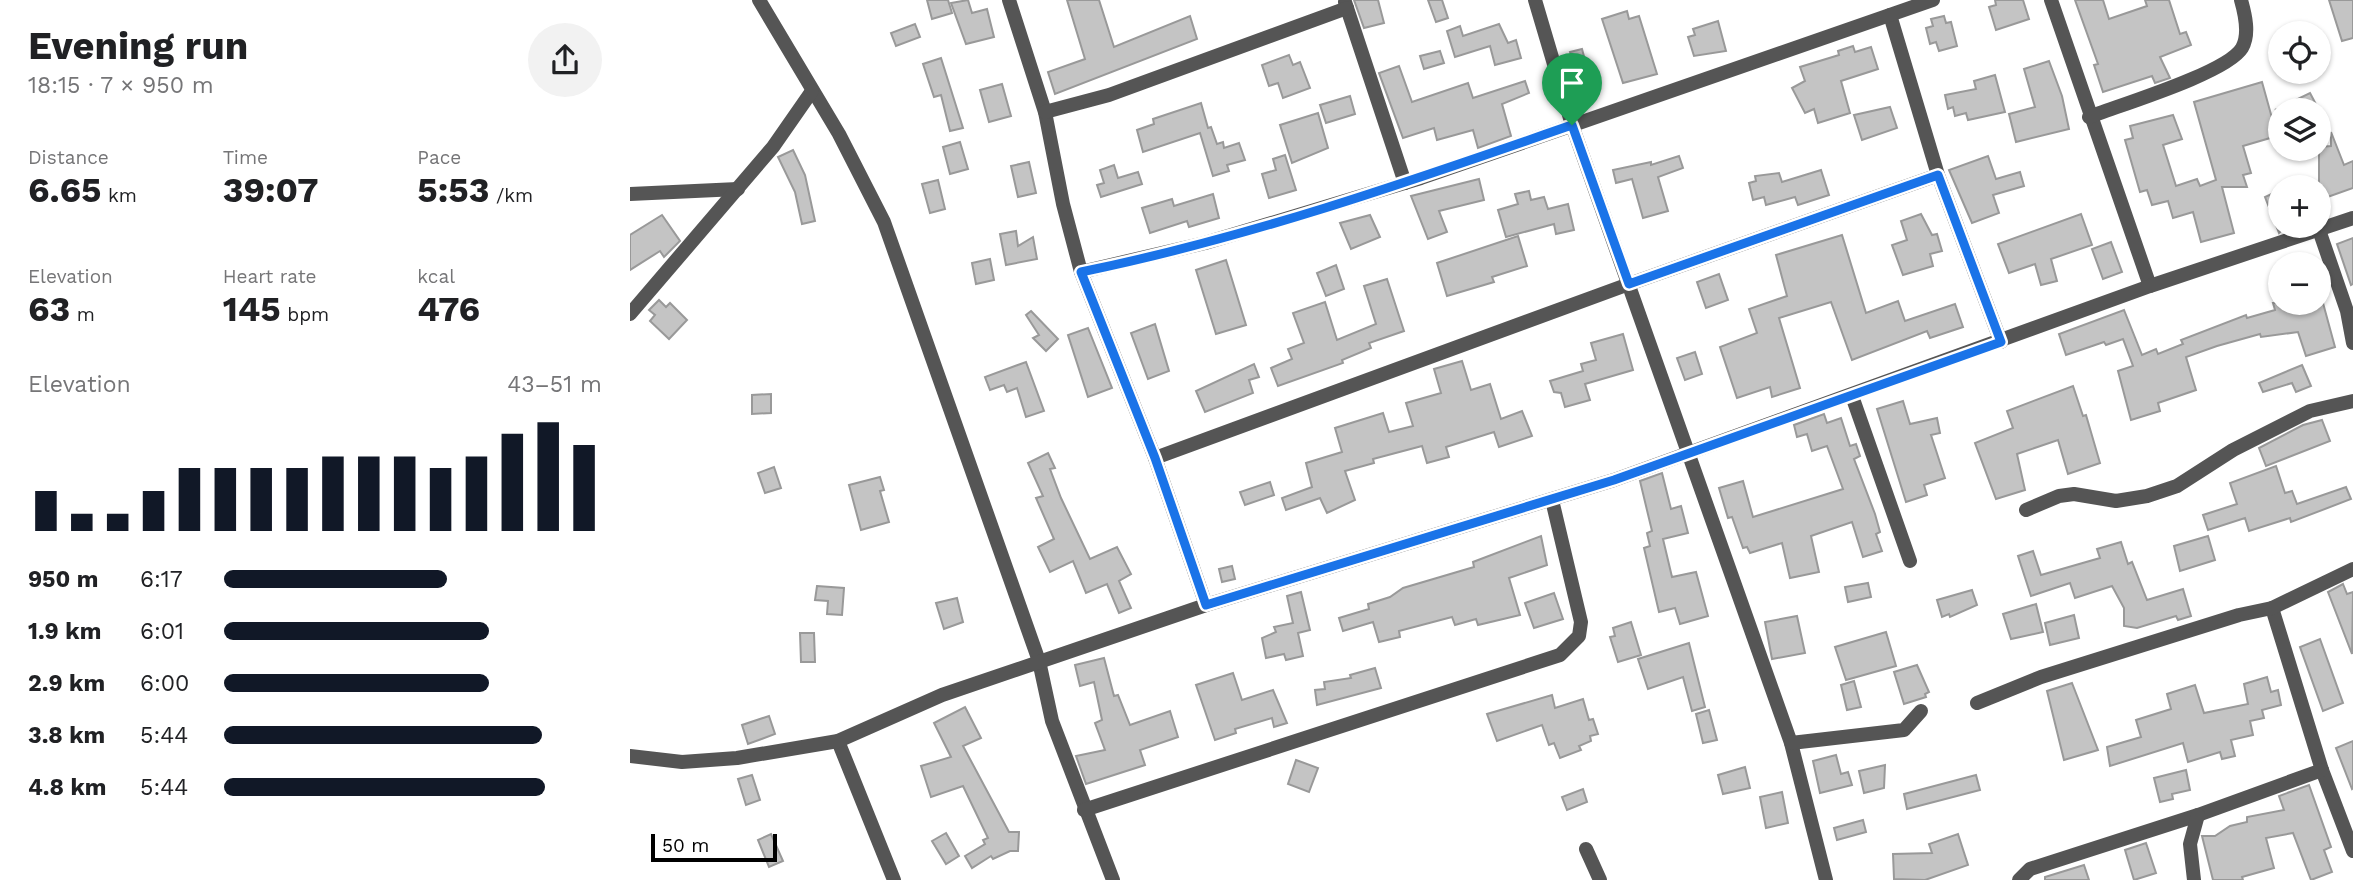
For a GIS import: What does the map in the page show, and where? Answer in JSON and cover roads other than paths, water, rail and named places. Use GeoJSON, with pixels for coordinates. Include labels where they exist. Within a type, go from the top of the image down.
{"type":"FeatureCollection","features":[{"type":"Feature","properties":{"kind":"street"},"geometry":{"type":"LineString","coordinates":[[759,0],[839,134],[884,222],[1039,661],[1052,721],[1113,880]]}},
{"type":"Feature","properties":{"kind":"street"},"geometry":{"type":"LineString","coordinates":[[1009,0],[1045,112],[1063,204],[1081,272],[1155,458],[1206,605]]}},
{"type":"Feature","properties":{"kind":"street"},"geometry":{"type":"LineString","coordinates":[[1535,0],[1572,125],[1791,743],[1826,880]]}},
{"type":"Feature","properties":{"kind":"street"},"geometry":{"type":"LineString","coordinates":[[1081,272],[1184,249],[1405,183],[1933,0]]}},
{"type":"Feature","properties":{"kind":"street"},"geometry":{"type":"LineString","coordinates":[[2051,0],[2089,117],[2150,286]]}},
{"type":"Feature","properties":{"kind":"street"},"geometry":{"type":"LineString","coordinates":[[2089,117],[2185,82],[2230,60],[2241,50],[2247,37],[2241,0]]}},
{"type":"Feature","properties":{"kind":"street"},"geometry":{"type":"LineString","coordinates":[[1045,112],[1109,94],[1346,4],[1405,183]]}},
{"type":"Feature","properties":{"kind":"street"},"geometry":{"type":"LineString","coordinates":[[1890,15],[1938,175],[2001,342]]}},
{"type":"Feature","properties":{"kind":"street"},"geometry":{"type":"LineString","coordinates":[[630,313],[793,122],[812,91]]}},
{"type":"Feature","properties":{"kind":"street"},"geometry":{"type":"LineString","coordinates":[[1155,458],[1629,284],[1938,175]]}},
{"type":"Feature","properties":{"kind":"street"},"geometry":{"type":"LineString","coordinates":[[630,194],[738,189]]}},
{"type":"Feature","properties":{"kind":"street"},"geometry":{"type":"LineString","coordinates":[[2331,226],[2353,218]]}},
{"type":"Feature","properties":{"kind":"street"},"geometry":{"type":"LineString","coordinates":[[632,761],[682,762],[737,758],[838,741],[942,695],[1039,661],[1206,605],[1552,500],[1852,396],[2150,286],[2295,238]]}},
{"type":"Feature","properties":{"kind":"street"},"geometry":{"type":"LineString","coordinates":[[2322,238],[2347,311],[2353,342]]}},
{"type":"Feature","properties":{"kind":"street"},"geometry":{"type":"LineString","coordinates":[[1852,396],[1910,561]]}},
{"type":"Feature","properties":{"kind":"street"},"geometry":{"type":"LineString","coordinates":[[2026,510],[2059,496],[2074,494],[2116,501],[2147,496],[2188,480],[2232,450],[2310,411],[2353,401]]}},
{"type":"Feature","properties":{"kind":"street"},"geometry":{"type":"LineString","coordinates":[[1084,810],[1560,655],[1578,636],[1581,622],[1552,500]]}},
{"type":"Feature","properties":{"kind":"street"},"geometry":{"type":"LineString","coordinates":[[1977,703],[2041,677],[2239,615],[2272,608],[2353,569]]}},
{"type":"Feature","properties":{"kind":"street"},"geometry":{"type":"LineString","coordinates":[[2272,608],[2322,770],[2353,850]]}},
{"type":"Feature","properties":{"kind":"street"},"geometry":{"type":"LineString","coordinates":[[1791,743],[1904,730],[1910,727],[1921,711]]}},
{"type":"Feature","properties":{"kind":"street"},"geometry":{"type":"LineString","coordinates":[[838,741],[894,880]]}},
{"type":"Feature","properties":{"kind":"street"},"geometry":{"type":"LineString","coordinates":[[2019,880],[2030,869],[2198,815],[2322,770]]}},
{"type":"Feature","properties":{"kind":"street"},"geometry":{"type":"LineString","coordinates":[[2194,880],[2190,844],[2198,815]]}},
{"type":"Feature","properties":{"kind":"street"},"geometry":{"type":"LineString","coordinates":[[1586,849],[1600,880]]}}]}
